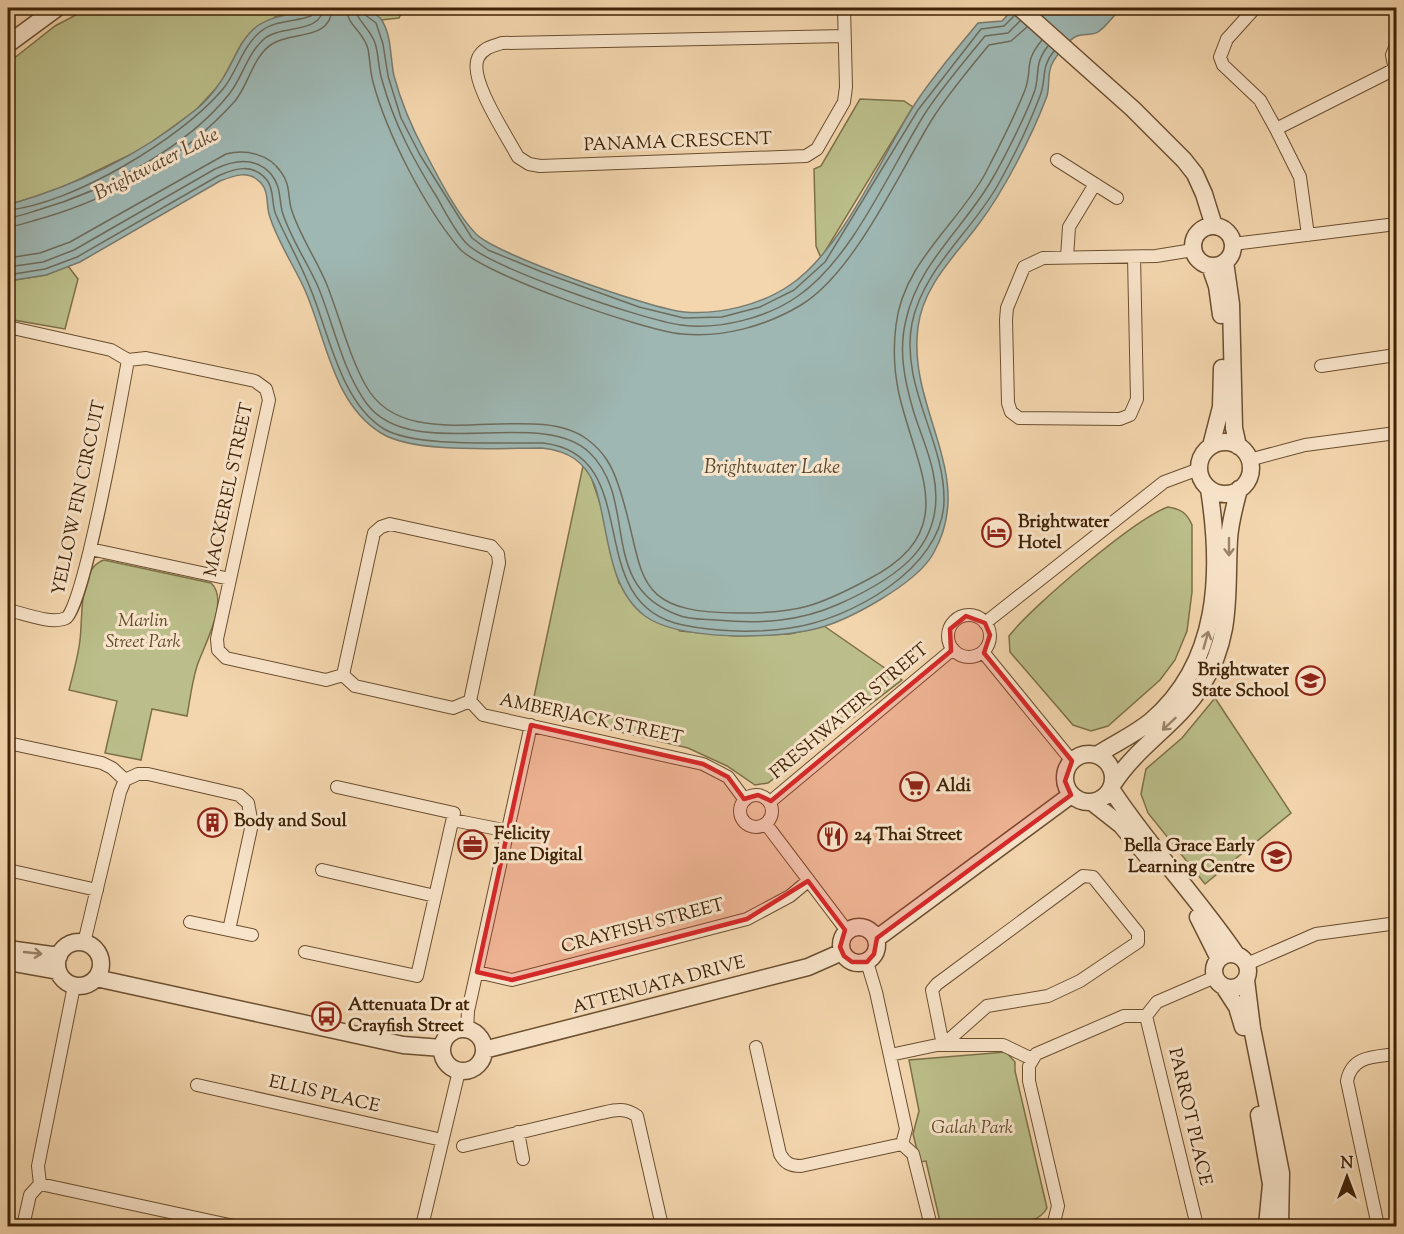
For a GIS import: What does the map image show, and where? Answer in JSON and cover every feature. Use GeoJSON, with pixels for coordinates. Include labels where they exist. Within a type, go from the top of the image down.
{"type":"FeatureCollection","features":[{"type":"Feature","properties":{"kind":"street"},"geometry":{"type":"LineString","coordinates":[[8,32],[37,8]]}},
{"type":"Feature","properties":{"kind":"street"},"geometry":{"type":"LineString","coordinates":[[8,44],[57,8]]}},
{"type":"Feature","properties":{"kind":"street","name":"PANAMA CRESCENT"},"geometry":{"type":"LineString","coordinates":[[844,8],[846,87],[844,102],[818,149],[806,156],[650,163],[540,166],[529,164],[518,157],[477,79],[478,58],[489,47],[502,43],[844,36]]}},
{"type":"Feature","properties":{"kind":"street"},"geometry":{"type":"LineString","coordinates":[[1020,8],[1078,59],[1184,160],[1199,184],[1214,226],[1229,234],[1233,244],[1231,256],[1218,264],[1199,261],[1193,250],[1198,233],[1214,226]]}},
{"type":"Feature","properties":{"kind":"street"},"geometry":{"type":"LineString","coordinates":[[1256,8],[1227,39],[1220,57],[1223,65],[1260,100],[1300,177],[1308,235]]}},
{"type":"Feature","properties":{"kind":"street"},"geometry":{"type":"LineString","coordinates":[[1276,129],[1395,73],[1392,55],[1396,45]]}},
{"type":"Feature","properties":{"kind":"street"},"geometry":{"type":"LineString","coordinates":[[1057,160],[1117,198]]}},
{"type":"Feature","properties":{"kind":"street"},"geometry":{"type":"LineString","coordinates":[[1067,257],[1069,227],[1095,183]]}},
{"type":"Feature","properties":{"kind":"street"},"geometry":{"type":"LineString","coordinates":[[1233,244],[1396,224]]}},
{"type":"Feature","properties":{"kind":"street"},"geometry":{"type":"LineString","coordinates":[[1134,257],[1137,399],[1130,415],[1120,419],[1019,418],[1011,412],[1008,403],[1007,308],[1024,267],[1043,258],[1134,257],[1193,250]]}},
{"type":"Feature","properties":{"kind":"street"},"geometry":{"type":"LineString","coordinates":[[1218,264],[1231,304],[1234,428],[1238,446],[1249,460],[1249,476],[1239,489],[1229,538],[1228,614],[1214,662],[1189,704],[1138,750],[1101,800],[1085,802],[1071,795],[1065,782],[1068,767],[1072,761],[1084,755],[1097,755],[1130,737],[1170,703],[1186,684],[1204,647],[1212,612],[1214,521],[1209,489],[1200,476],[1199,469],[1200,460],[1211,446],[1218,428],[1222,385],[1218,264]]}},
{"type":"Feature","properties":{"kind":"street","name":"MACKEREL STREET"},"geometry":{"type":"LineString","coordinates":[[8,327],[111,350],[128,360],[146,358],[255,381],[266,390],[268,400],[217,639],[218,650],[226,658],[326,680],[343,675]]}},
{"type":"Feature","properties":{"kind":"street"},"geometry":{"type":"LineString","coordinates":[[1321,366],[1396,355]]}},
{"type":"Feature","properties":{"kind":"street","name":"YELLOW FIN CIRCUIT"},"geometry":{"type":"LineString","coordinates":[[8,610],[54,620],[67,617],[74,610],[90,549],[128,360]]}},
{"type":"Feature","properties":{"kind":"street"},"geometry":{"type":"LineString","coordinates":[[1249,460],[1305,445],[1396,433]]}},
{"type":"Feature","properties":{"kind":"street"},"geometry":{"type":"LineString","coordinates":[[1211,446],[1224,442],[1238,446]]}},
{"type":"Feature","properties":{"kind":"street"},"geometry":{"type":"LineString","coordinates":[[985,623],[1164,482],[1199,469]]}},
{"type":"Feature","properties":{"kind":"street"},"geometry":{"type":"LineString","coordinates":[[1209,489],[1224,494],[1239,489]]}},
{"type":"Feature","properties":{"kind":"street"},"geometry":{"type":"LineString","coordinates":[[390,524],[491,546],[498,554],[499,563],[470,701],[453,708],[355,686],[343,675],[374,533],[381,527],[390,524]]}},
{"type":"Feature","properties":{"kind":"street"},"geometry":{"type":"LineString","coordinates":[[90,549],[230,579]]}},
{"type":"Feature","properties":{"kind":"street"},"geometry":{"type":"LineString","coordinates":[[966,616],[980,618],[985,623],[990,641],[983,652],[971,657],[964,656],[953,649],[948,636],[953,623],[966,616]]}},
{"type":"Feature","properties":{"kind":"street","name":"FRESHWATER STREET"},"geometry":{"type":"LineString","coordinates":[[770,802],[953,649]]}},
{"type":"Feature","properties":{"kind":"street"},"geometry":{"type":"LineString","coordinates":[[983,652],[1072,761]]}},
{"type":"Feature","properties":{"kind":"street","name":"AMBERJACK STREET"},"geometry":{"type":"LineString","coordinates":[[470,701],[483,715],[703,764],[728,777],[745,800]]}},
{"type":"Feature","properties":{"kind":"street"},"geometry":{"type":"LineString","coordinates":[[467,1030],[477,972],[531,725]]}},
{"type":"Feature","properties":{"kind":"street"},"geometry":{"type":"LineString","coordinates":[[8,743],[102,764],[112,768],[125,780]]}},
{"type":"Feature","properties":{"kind":"street"},"geometry":{"type":"LineString","coordinates":[[1097,755],[1109,764],[1112,786],[1131,820],[1203,907],[1243,966],[1252,1028],[1281,1173],[1280,1227]]}},
{"type":"Feature","properties":{"kind":"street"},"geometry":{"type":"LineString","coordinates":[[84,943],[120,792],[125,780],[138,774],[148,774],[239,795],[248,803],[252,824],[229,930]]}},
{"type":"Feature","properties":{"kind":"street"},"geometry":{"type":"LineString","coordinates":[[304,952],[417,976],[453,820],[454,813],[337,787]]}},
{"type":"Feature","properties":{"kind":"street"},"geometry":{"type":"LineString","coordinates":[[758,795],[770,802],[772,816],[766,824],[756,827],[746,824],[741,815],[745,800],[758,795]]}},
{"type":"Feature","properties":{"kind":"street"},"geometry":{"type":"LineString","coordinates":[[876,939],[1071,795]]}},
{"type":"Feature","properties":{"kind":"street"},"geometry":{"type":"LineString","coordinates":[[1094,802],[1121,825],[1199,918],[1219,959],[1243,966],[1316,934],[1390,924],[1396,926]]}},
{"type":"Feature","properties":{"kind":"street"},"geometry":{"type":"LineString","coordinates":[[453,820],[508,831]]}},
{"type":"Feature","properties":{"kind":"street"},"geometry":{"type":"LineString","coordinates":[[766,824],[847,932]]}},
{"type":"Feature","properties":{"kind":"street"},"geometry":{"type":"LineString","coordinates":[[8,870],[97,890]]}},
{"type":"Feature","properties":{"kind":"street"},"geometry":{"type":"LineString","coordinates":[[322,870],[435,896]]}},
{"type":"Feature","properties":{"kind":"street"},"geometry":{"type":"LineString","coordinates":[[1083,876],[1093,878],[1138,933],[1138,942],[1080,981],[1048,996],[987,1006],[943,1045],[932,990],[1083,876]]}},
{"type":"Feature","properties":{"kind":"street","name":"CRAYFISH STREET"},"geometry":{"type":"LineString","coordinates":[[477,972],[512,980],[747,919],[790,896],[808,880]]}},
{"type":"Feature","properties":{"kind":"street"},"geometry":{"type":"LineString","coordinates":[[190,922],[252,936]]}},
{"type":"Feature","properties":{"kind":"street"},"geometry":{"type":"LineString","coordinates":[[863,928],[876,939],[876,950],[867,962],[852,962],[842,952],[841,941],[847,932],[863,928]]}},
{"type":"Feature","properties":{"kind":"street"},"geometry":{"type":"LineString","coordinates":[[84,943],[97,951],[99,972],[90,984],[74,986],[67,983],[58,963],[69,945],[84,943]]}},
{"type":"Feature","properties":{"kind":"street"},"geometry":{"type":"LineString","coordinates":[[8,949],[58,963]]}},
{"type":"Feature","properties":{"kind":"street","name":"ATTENUATA DRIVE"},"geometry":{"type":"LineString","coordinates":[[484,1050],[808,967],[842,952]]}},
{"type":"Feature","properties":{"kind":"street"},"geometry":{"type":"LineString","coordinates":[[1219,959],[1214,968],[1219,982],[1237,1006],[1264,1143],[1271,1184],[1267,1227]]}},
{"type":"Feature","properties":{"kind":"street"},"geometry":{"type":"LineString","coordinates":[[8,962],[58,963]]}},
{"type":"Feature","properties":{"kind":"street"},"geometry":{"type":"LineString","coordinates":[[867,962],[906,1129],[902,1144]]}},
{"type":"Feature","properties":{"kind":"street"},"geometry":{"type":"LineString","coordinates":[[1052,1225],[1058,1206],[1029,1081],[1029,1066],[1032,1059],[1046,1049],[1124,1016],[1146,1016],[1157,1002],[1219,982],[1234,988],[1243,966]]}},
{"type":"Feature","properties":{"kind":"street"},"geometry":{"type":"LineString","coordinates":[[99,972],[176,994],[403,1045],[442,1048]]}},
{"type":"Feature","properties":{"kind":"street"},"geometry":{"type":"LineString","coordinates":[[23,1227],[30,1195],[40,1184],[38,1166],[74,986]]}},
{"type":"Feature","properties":{"kind":"street","name":"PARROT PLACE"},"geometry":{"type":"LineString","coordinates":[[1146,1016],[1197,1227]]}},
{"type":"Feature","properties":{"kind":"street"},"geometry":{"type":"LineString","coordinates":[[467,1030],[478,1035],[484,1050],[478,1065],[466,1071],[459,1071],[444,1060],[442,1048],[444,1041],[453,1032],[467,1030]]}},
{"type":"Feature","properties":{"kind":"street"},"geometry":{"type":"LineString","coordinates":[[890,1055],[943,1045],[1003,1045],[1032,1059]]}},
{"type":"Feature","properties":{"kind":"street"},"geometry":{"type":"LineString","coordinates":[[756,1047],[780,1154],[785,1162],[792,1166],[801,1166],[902,1144]]}},
{"type":"Feature","properties":{"kind":"street"},"geometry":{"type":"LineString","coordinates":[[1378,1227],[1347,1081],[1354,1064],[1362,1059],[1396,1054]]}},
{"type":"Feature","properties":{"kind":"street"},"geometry":{"type":"LineString","coordinates":[[422,1227],[459,1071]]}},
{"type":"Feature","properties":{"kind":"street","name":"ELLIS PLACE"},"geometry":{"type":"LineString","coordinates":[[197,1085],[442,1140]]}},
{"type":"Feature","properties":{"kind":"street"},"geometry":{"type":"LineString","coordinates":[[463,1146],[620,1109],[629,1110],[637,1116],[662,1227]]}},
{"type":"Feature","properties":{"kind":"street"},"geometry":{"type":"LineString","coordinates":[[518,1132],[523,1160]]}},
{"type":"Feature","properties":{"kind":"street"},"geometry":{"type":"LineString","coordinates":[[902,1144],[913,1154],[931,1227]]}},
{"type":"Feature","properties":{"kind":"street"},"geometry":{"type":"LineString","coordinates":[[40,1184],[234,1227]]}},
{"type":"Feature","properties":{"kind":"highlighted area"},"geometry":{"type":"Polygon","coordinates":[[[966,616],[985,623],[990,635],[984,653],[1072,761],[1065,781],[1071,795],[877,938],[874,954],[867,962],[852,962],[844,956],[840,947],[845,930],[808,881],[747,919],[512,980],[477,972],[531,725],[703,764],[728,777],[744,799],[758,795],[771,801],[951,651],[950,629],[966,616]]]}},
{"type":"Feature","properties":{"kind":"green space"},"geometry":{"type":"Polygon","coordinates":[[[89,8],[317,8],[275,17],[242,43],[220,84],[196,110],[142,149],[55,191],[8,205],[8,63],[55,26],[89,8]]]}},
{"type":"Feature","properties":{"kind":"green space"},"geometry":{"type":"Polygon","coordinates":[[[366,8],[404,8],[399,18],[381,20],[366,8]]]}},
{"type":"Feature","properties":{"kind":"green space"},"geometry":{"type":"Polygon","coordinates":[[[860,99],[904,101],[913,107],[821,258],[816,246],[814,169],[821,166],[860,99]]]}},
{"type":"Feature","properties":{"kind":"green space"},"geometry":{"type":"Polygon","coordinates":[[[68,266],[78,279],[65,329],[8,319],[8,281],[46,275],[68,266]]]}},
{"type":"Feature","properties":{"kind":"green space"},"geometry":{"type":"Polygon","coordinates":[[[583,466],[590,474],[602,509],[619,583],[680,631],[736,636],[790,634],[824,626],[902,680],[768,783],[755,785],[727,766],[688,748],[531,711],[583,466]]]}},
{"type":"Feature","properties":{"kind":"green space"},"geometry":{"type":"Polygon","coordinates":[[[1168,507],[1183,512],[1192,525],[1192,592],[1187,631],[1175,660],[1160,680],[1108,726],[1091,731],[1073,725],[1010,652],[1009,636],[1039,605],[1109,545],[1168,507]]]}},
{"type":"Feature","properties":{"kind":"green space","name":"Marlin Street Park"},"geometry":{"type":"Polygon","coordinates":[[[104,560],[211,583],[218,600],[214,623],[195,672],[187,716],[152,709],[141,760],[105,753],[117,701],[69,690],[79,646],[86,583],[96,565],[104,560]]]}},
{"type":"Feature","properties":{"kind":"green space"},"geometry":{"type":"Polygon","coordinates":[[[1215,698],[1291,813],[1205,884],[1148,813],[1141,794],[1146,769],[1182,738],[1215,698]]]}},
{"type":"Feature","properties":{"kind":"green space","name":"Galah Park"},"geometry":{"type":"Polygon","coordinates":[[[1006,1052],[1015,1062],[1015,1071],[1047,1208],[1040,1216],[1019,1225],[1008,1226],[1005,1221],[992,1226],[941,1226],[926,1161],[920,1162],[913,1134],[919,1111],[909,1060],[1006,1052]]]}},
{"type":"Feature","properties":{"kind":"water","name":"Brightwater Lake"},"geometry":{"type":"Polygon","coordinates":[[[317,8],[360,8],[375,13],[381,19],[389,39],[394,76],[411,124],[448,195],[476,234],[513,255],[576,280],[641,302],[667,309],[697,313],[725,310],[753,303],[779,292],[809,270],[843,228],[920,96],[978,23],[1002,21],[1014,8],[1121,8],[1101,30],[1074,38],[1056,57],[1050,71],[1047,96],[1017,163],[988,211],[933,285],[921,312],[917,357],[922,387],[945,470],[948,497],[945,525],[933,554],[924,566],[880,600],[845,618],[815,629],[776,635],[728,636],[680,630],[660,624],[645,616],[632,604],[623,589],[611,556],[595,486],[586,470],[575,459],[551,449],[542,448],[482,449],[414,444],[396,440],[381,433],[365,420],[351,404],[341,387],[312,307],[272,223],[265,190],[261,183],[252,176],[236,176],[220,181],[80,262],[46,275],[8,281],[8,205],[82,179],[151,142],[208,98],[224,77],[240,46],[256,27],[278,17],[317,8]]]}},
{"type":"Feature","properties":{"kind":"place","name":"Brightwater Hotel"},"geometry":{"type":"Point","coordinates":[997,533]}},
{"type":"Feature","properties":{"kind":"place","name":"Brightwater State School"},"geometry":{"type":"Point","coordinates":[1310,681]}},
{"type":"Feature","properties":{"kind":"place","name":"Aldi"},"geometry":{"type":"Point","coordinates":[915,787]}},
{"type":"Feature","properties":{"kind":"place","name":"Body and Soul"},"geometry":{"type":"Point","coordinates":[213,822]}},
{"type":"Feature","properties":{"kind":"place","name":"24 Thai Street"},"geometry":{"type":"Point","coordinates":[833,836]}},
{"type":"Feature","properties":{"kind":"place","name":"Felicity Jane Digital"},"geometry":{"type":"Point","coordinates":[473,845]}},
{"type":"Feature","properties":{"kind":"place","name":"Bella Grace Early Learning Centre"},"geometry":{"type":"Point","coordinates":[1276,857]}},
{"type":"Feature","properties":{"kind":"place","name":"Attenuata Dr at Crayfish Street"},"geometry":{"type":"Point","coordinates":[327,1016]}}]}
